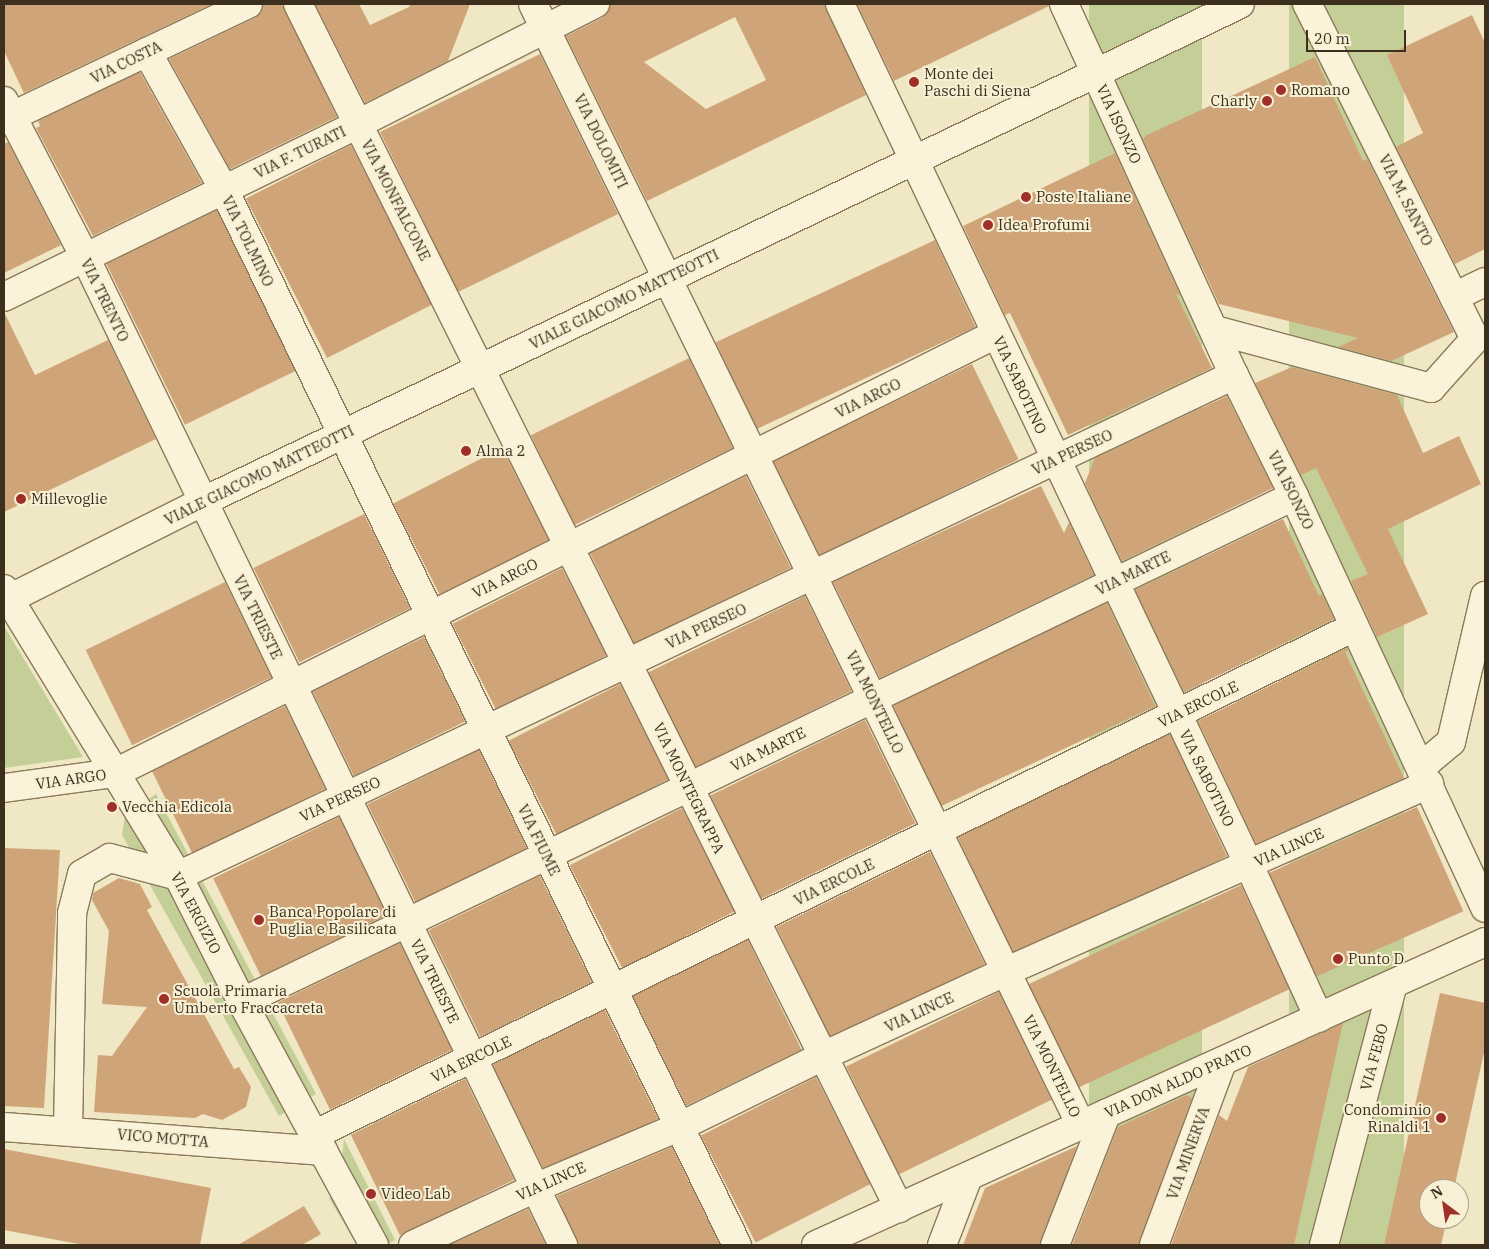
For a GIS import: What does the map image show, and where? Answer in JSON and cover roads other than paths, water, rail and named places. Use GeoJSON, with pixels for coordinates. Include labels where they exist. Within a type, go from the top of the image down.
{"type":"FeatureCollection","features":[{"type":"Feature","properties":{"kind":"street","name":"VIA COSTA"},"geometry":{"type":"LineString","coordinates":[[6,113],[147,52],[248,4]]}},
{"type":"Feature","properties":{"kind":"street","name":"VIA MONFALCONE"},"geometry":{"type":"LineString","coordinates":[[298,4],[480,368]]}},
{"type":"Feature","properties":{"kind":"street","name":"VIA DOLOMITI"},"geometry":{"type":"LineString","coordinates":[[534,4],[669,278]]}},
{"type":"Feature","properties":{"kind":"street","name":"VIA F. TURATI"},"geometry":{"type":"LineString","coordinates":[[4,297],[358,124],[596,4]]}},
{"type":"Feature","properties":{"kind":"street","name":"VIA SABOTINO"},"geometry":{"type":"LineString","coordinates":[[840,4],[1176,715],[1249,865],[1319,1018]]}},
{"type":"Feature","properties":{"kind":"street","name":"VIA ISONZO"},"geometry":{"type":"LineString","coordinates":[[1064,4],[1234,375],[1294,496],[1485,908]]}},
{"type":"Feature","properties":{"kind":"street","name":"VIALE GIACOMO MATTEOTTI"},"geometry":{"type":"LineString","coordinates":[[6,594],[202,502],[1240,4]]}},
{"type":"Feature","properties":{"kind":"street","name":"VIA M. SANTO"},"geometry":{"type":"LineString","coordinates":[[1215,330],[1431,388],[1475,339],[1307,4]]}},
{"type":"Feature","properties":{"kind":"street","name":"VIA TOLMINO"},"geometry":{"type":"LineString","coordinates":[[147,52],[224,190],[342,435]]}},
{"type":"Feature","properties":{"kind":"street","name":"VIA TRENTO"},"geometry":{"type":"LineString","coordinates":[[6,113],[85,258],[202,502]]}},
{"type":"Feature","properties":{"kind":"street","name":"VIA MONTELLO"},"geometry":{"type":"LineString","coordinates":[[669,278],[1081,1125]]}},
{"type":"Feature","properties":{"kind":"street"},"geometry":{"type":"LineString","coordinates":[[1454,296],[1485,282]]}},
{"type":"Feature","properties":{"kind":"street","name":"VIA ARGO"},"geometry":{"type":"LineString","coordinates":[[4,788],[115,773],[996,334]]}},
{"type":"Feature","properties":{"kind":"street","name":"VIA MONTEGRAPPA"},"geometry":{"type":"LineString","coordinates":[[480,368],[899,1208]]}},
{"type":"Feature","properties":{"kind":"street","name":"VIA PERSEO"},"geometry":{"type":"LineString","coordinates":[[178,876],[1234,375]]}},
{"type":"Feature","properties":{"kind":"street","name":"VIA FIUME"},"geometry":{"type":"LineString","coordinates":[[342,435],[737,1245]]}},
{"type":"Feature","properties":{"kind":"street","name":"VIA MARTE"},"geometry":{"type":"LineString","coordinates":[[242,1002],[1294,496]]}},
{"type":"Feature","properties":{"kind":"street","name":"VIA TRIESTE"},"geometry":{"type":"LineString","coordinates":[[202,502],[563,1245]]}},
{"type":"Feature","properties":{"kind":"street","name":"VIA ERGIZIO"},"geometry":{"type":"LineString","coordinates":[[6,594],[178,876],[242,1002],[374,1245]]}},
{"type":"Feature","properties":{"kind":"street","name":"VIA LINCE"},"geometry":{"type":"LineString","coordinates":[[413,1245],[535,1188],[679,1127],[823,1056],[1007,971],[1249,865],[1425,776],[1451,742],[1485,596]]}},
{"type":"Feature","properties":{"kind":"street","name":"VIA ERCOLE"},"geometry":{"type":"LineString","coordinates":[[319,1143],[473,1058],[1354,627]]}},
{"type":"Feature","properties":{"kind":"street"},"geometry":{"type":"LineString","coordinates":[[68,1130],[72,913],[82,874],[110,858],[178,876]]}},
{"type":"Feature","properties":{"kind":"street","name":"VIA DON ALDO PRATO"},"geometry":{"type":"LineString","coordinates":[[816,1245],[1485,942]]}},
{"type":"Feature","properties":{"kind":"street","name":"VIA FEBO"},"geometry":{"type":"LineString","coordinates":[[1324,1245],[1393,984]]}},
{"type":"Feature","properties":{"kind":"street","name":"VIA MINERVA"},"geometry":{"type":"LineString","coordinates":[[1154,1245],[1222,1062]]}},
{"type":"Feature","properties":{"kind":"street"},"geometry":{"type":"LineString","coordinates":[[1055,1245],[1106,1114]]}},
{"type":"Feature","properties":{"kind":"street","name":"VICO MOTTA"},"geometry":{"type":"LineString","coordinates":[[4,1127],[319,1143]]}},
{"type":"Feature","properties":{"kind":"street"},"geometry":{"type":"LineString","coordinates":[[942,1245],[968,1177]]}},
{"type":"Feature","properties":{"kind":"place","name":"Monte dei Paschi di Siena"},"geometry":{"type":"Point","coordinates":[914,82]}},
{"type":"Feature","properties":{"kind":"place","name":"Romano"},"geometry":{"type":"Point","coordinates":[1281,90]}},
{"type":"Feature","properties":{"kind":"place","name":"Charly"},"geometry":{"type":"Point","coordinates":[1267,101]}},
{"type":"Feature","properties":{"kind":"place","name":"Poste Italiane"},"geometry":{"type":"Point","coordinates":[1026,197]}},
{"type":"Feature","properties":{"kind":"place","name":"Idea Profumi"},"geometry":{"type":"Point","coordinates":[988,225]}},
{"type":"Feature","properties":{"kind":"place","name":"Alma 2"},"geometry":{"type":"Point","coordinates":[466,451]}},
{"type":"Feature","properties":{"kind":"place","name":"Millevoglie"},"geometry":{"type":"Point","coordinates":[21,499]}},
{"type":"Feature","properties":{"kind":"place","name":"Vecchia Edicola"},"geometry":{"type":"Point","coordinates":[112,807]}},
{"type":"Feature","properties":{"kind":"place","name":"Banca Popolare di Puglia e Basilicata"},"geometry":{"type":"Point","coordinates":[259,920]}},
{"type":"Feature","properties":{"kind":"place","name":"Punto D"},"geometry":{"type":"Point","coordinates":[1338,959]}},
{"type":"Feature","properties":{"kind":"place","name":"Scuola Primaria Umberto Fraccacreta"},"geometry":{"type":"Point","coordinates":[164,999]}},
{"type":"Feature","properties":{"kind":"place","name":"Condominio Rinaldi 1"},"geometry":{"type":"Point","coordinates":[1441,1118]}},
{"type":"Feature","properties":{"kind":"place","name":"Video Lab"},"geometry":{"type":"Point","coordinates":[371,1194]}}]}
